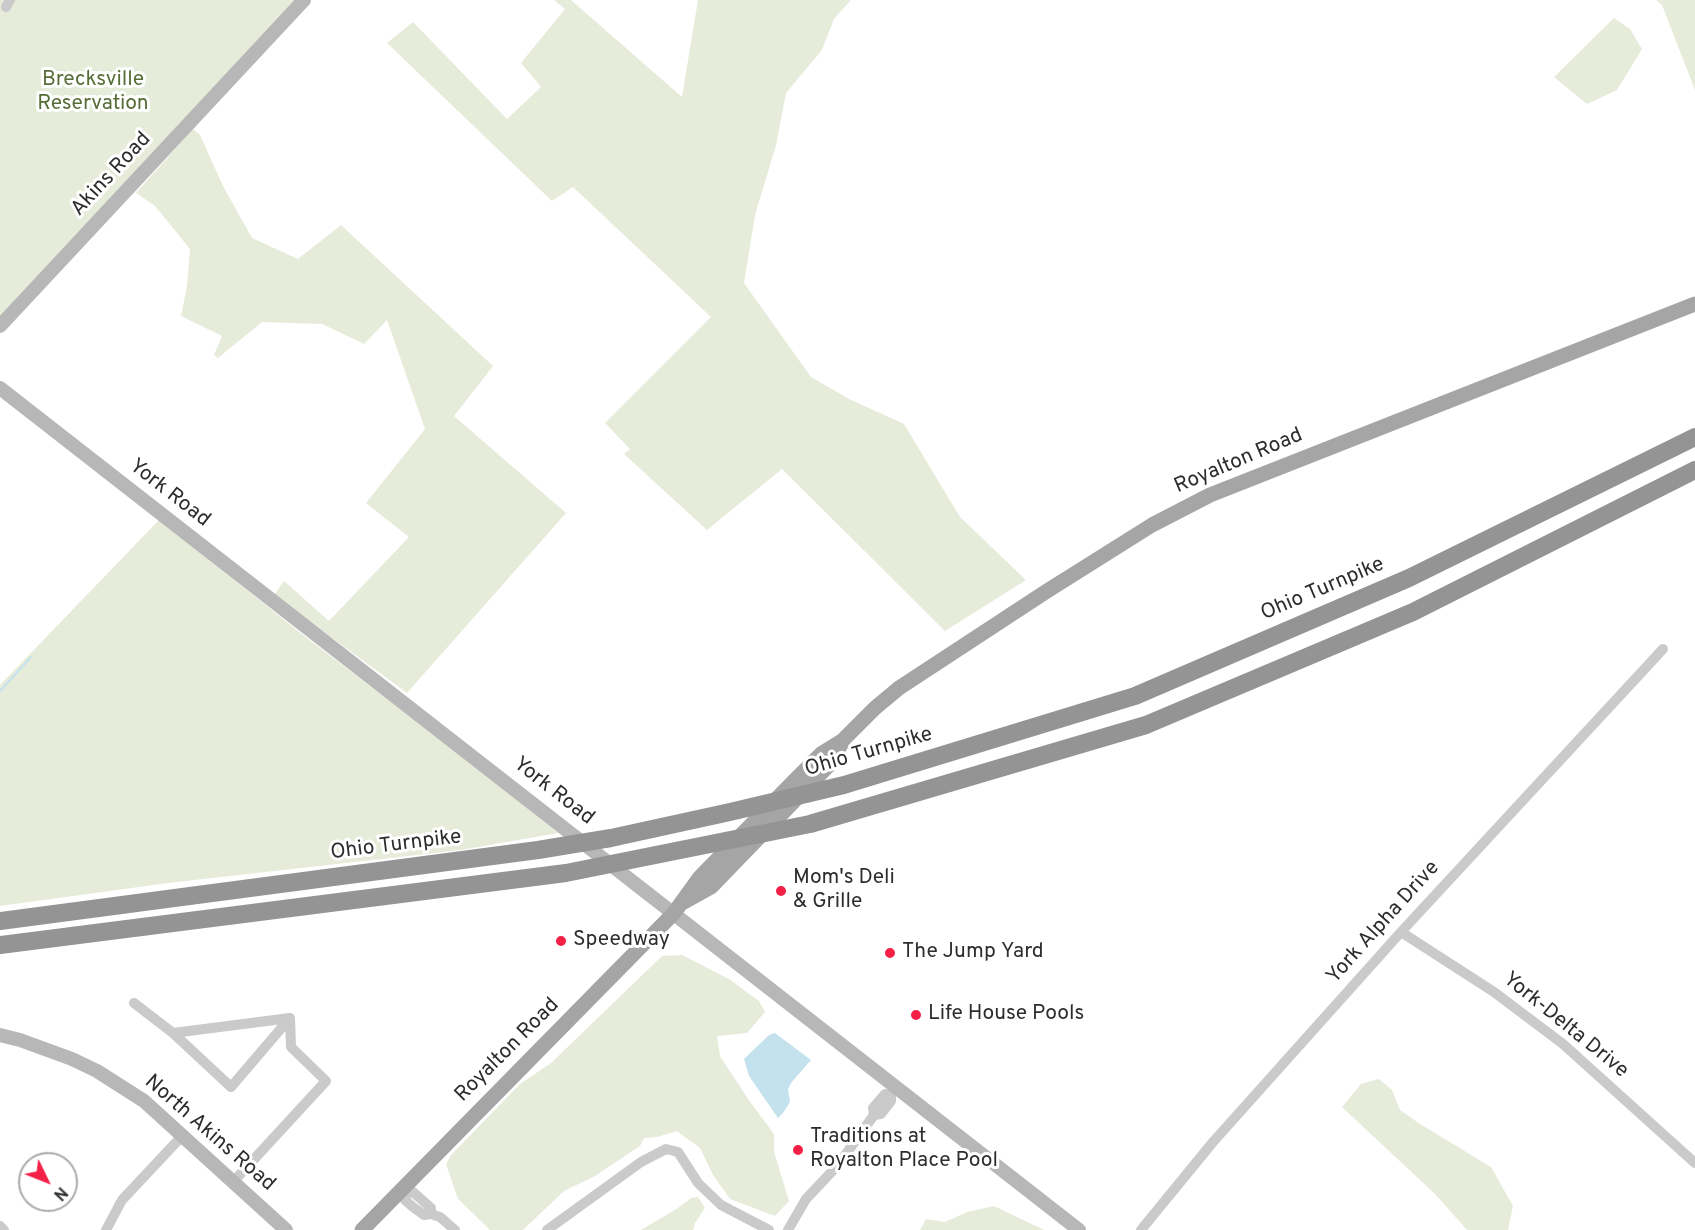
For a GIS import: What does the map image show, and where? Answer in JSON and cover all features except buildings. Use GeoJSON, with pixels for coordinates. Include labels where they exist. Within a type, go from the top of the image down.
{"type":"FeatureCollection","features":[{"type":"Feature","properties":{"kind":"highway","name":"Ohio Turnpike"},"geometry":{"type":"LineString","coordinates":[[0,921],[538,850],[611,838],[844,785],[1135,696],[1408,578],[1695,437]]}},
{"type":"Feature","properties":{"kind":"highway"},"geometry":{"type":"LineString","coordinates":[[0,945],[566,873],[810,824],[1146,725],[1413,612],[1695,470]]}},
{"type":"Feature","properties":{"kind":"main road","name":"Royalton Road"},"geometry":{"type":"LineString","coordinates":[[362,1230],[404,1191],[679,908],[700,877],[801,773],[821,754],[844,740],[875,708],[899,688],[1047,591],[1185,507],[1210,495],[1695,304]]}},
{"type":"Feature","properties":{"kind":"street","name":"Akins Road"},"geometry":{"type":"LineString","coordinates":[[0,326],[304,0]]}},
{"type":"Feature","properties":{"kind":"street","name":"York Road"},"geometry":{"type":"LineString","coordinates":[[0,388],[679,908],[894,1091],[1079,1230]]}},
{"type":"Feature","properties":{"kind":"street","name":"York Alpha Drive"},"geometry":{"type":"LineString","coordinates":[[1141,1230],[1213,1142],[1401,932],[1663,649]]}},
{"type":"Feature","properties":{"kind":"street","name":"York-Delta Drive"},"geometry":{"type":"LineString","coordinates":[[1401,932],[1494,992],[1563,1044],[1695,1162]]}},
{"type":"Feature","properties":{"kind":"street"},"geometry":{"type":"LineString","coordinates":[[134,1003],[173,1033],[231,1087],[290,1018]]}},
{"type":"Feature","properties":{"kind":"street"},"geometry":{"type":"LineString","coordinates":[[173,1033],[290,1018]]}},
{"type":"Feature","properties":{"kind":"street"},"geometry":{"type":"LineString","coordinates":[[233,1182],[326,1080],[291,1047],[290,1018]]}},
{"type":"Feature","properties":{"kind":"street","name":"North Akins Road"},"geometry":{"type":"LineString","coordinates":[[0,1035],[72,1059],[97,1071],[144,1101],[286,1230]]}},
{"type":"Feature","properties":{"kind":"street"},"geometry":{"type":"LineString","coordinates":[[788,1230],[806,1199],[838,1165],[874,1115],[880,1114],[891,1101],[894,1091]]}},
{"type":"Feature","properties":{"kind":"street"},"geometry":{"type":"LineString","coordinates":[[106,1230],[122,1200],[183,1135]]}},
{"type":"Feature","properties":{"kind":"street"},"geometry":{"type":"LineString","coordinates":[[547,1230],[641,1162],[666,1149],[678,1152],[698,1183],[721,1205],[769,1230]]}},
{"type":"Feature","properties":{"kind":"street"},"geometry":{"type":"LineString","coordinates":[[404,1191],[413,1192],[431,1208],[431,1214],[443,1219],[455,1230]]}},
{"type":"Feature","properties":{"kind":"street"},"geometry":{"type":"LineString","coordinates":[[0,1226],[4,1230]]}},
{"type":"Feature","properties":{"kind":"green space","name":"Brecksville Reservation"},"geometry":{"type":"Polygon","coordinates":[[[0,0],[305,0],[0,329],[0,0]]]}},
{"type":"Feature","properties":{"kind":"green space"},"geometry":{"type":"Polygon","coordinates":[[[554,0],[571,0],[682,97],[698,0],[851,0],[834,19],[822,50],[786,93],[776,145],[755,215],[744,283],[811,377],[849,399],[904,424],[960,517],[1026,580],[945,631],[782,469],[707,530],[624,454],[630,449],[605,423],[711,317],[573,187],[552,201],[387,43],[413,22],[507,119],[541,87],[521,63],[565,9],[554,0]]]}},
{"type":"Feature","properties":{"kind":"green space"},"geometry":{"type":"Polygon","coordinates":[[[1656,0],[1695,0],[1695,90],[1662,5],[1656,0]]]}},
{"type":"Feature","properties":{"kind":"green space"},"geometry":{"type":"Polygon","coordinates":[[[1614,18],[1630,29],[1642,49],[1617,90],[1587,104],[1554,77],[1614,18]]]}},
{"type":"Feature","properties":{"kind":"green space"},"geometry":{"type":"Polygon","coordinates":[[[193,129],[200,135],[223,186],[252,238],[298,259],[341,225],[493,366],[454,416],[566,513],[407,693],[274,595],[284,581],[329,621],[409,537],[366,503],[425,429],[387,320],[364,344],[322,324],[262,322],[218,358],[214,355],[222,336],[181,316],[187,286],[190,249],[155,206],[136,193],[193,129]]]}},
{"type":"Feature","properties":{"kind":"green space"},"geometry":{"type":"Polygon","coordinates":[[[159,520],[303,635],[495,781],[558,833],[461,850],[168,883],[0,906],[0,685],[159,520]]]}},
{"type":"Feature","properties":{"kind":"green space"},"geometry":{"type":"Polygon","coordinates":[[[682,955],[729,979],[759,1001],[765,1012],[747,1033],[717,1036],[720,1056],[774,1134],[774,1152],[789,1201],[775,1216],[730,1199],[713,1175],[700,1148],[677,1131],[644,1138],[640,1146],[595,1176],[564,1191],[523,1230],[490,1230],[458,1199],[446,1164],[451,1155],[520,1084],[551,1063],[662,956],[682,955]]]}},
{"type":"Feature","properties":{"kind":"green space"},"geometry":{"type":"Polygon","coordinates":[[[1379,1079],[1392,1090],[1400,1110],[1491,1167],[1513,1206],[1508,1230],[1467,1230],[1435,1194],[1342,1107],[1361,1084],[1379,1079]]]}},
{"type":"Feature","properties":{"kind":"green space"},"geometry":{"type":"Polygon","coordinates":[[[698,1197],[705,1208],[693,1230],[641,1230],[691,1198],[698,1197]]]}},
{"type":"Feature","properties":{"kind":"green space"},"geometry":{"type":"Polygon","coordinates":[[[994,1206],[1044,1230],[920,1230],[926,1219],[945,1222],[967,1212],[994,1206]]]}},
{"type":"Feature","properties":{"kind":"water"},"geometry":{"type":"Polygon","coordinates":[[[775,1033],[811,1060],[791,1083],[788,1089],[790,1102],[778,1118],[749,1076],[744,1059],[769,1035],[775,1033]]]}},
{"type":"Feature","properties":{"kind":"waterway"},"geometry":{"type":"LineString","coordinates":[[0,691],[31,657]]}},
{"type":"Feature","properties":{"kind":"place","name":"Mom's Deli & Grille"},"geometry":{"type":"Point","coordinates":[781,891]}},
{"type":"Feature","properties":{"kind":"place","name":"Speedway"},"geometry":{"type":"Point","coordinates":[561,941]}},
{"type":"Feature","properties":{"kind":"place","name":"The Jump Yard"},"geometry":{"type":"Point","coordinates":[890,953]}},
{"type":"Feature","properties":{"kind":"place","name":"Life House Pools"},"geometry":{"type":"Point","coordinates":[916,1015]}},
{"type":"Feature","properties":{"kind":"place","name":"Traditions at Royalton Place Pool"},"geometry":{"type":"Point","coordinates":[798,1150]}}]}
